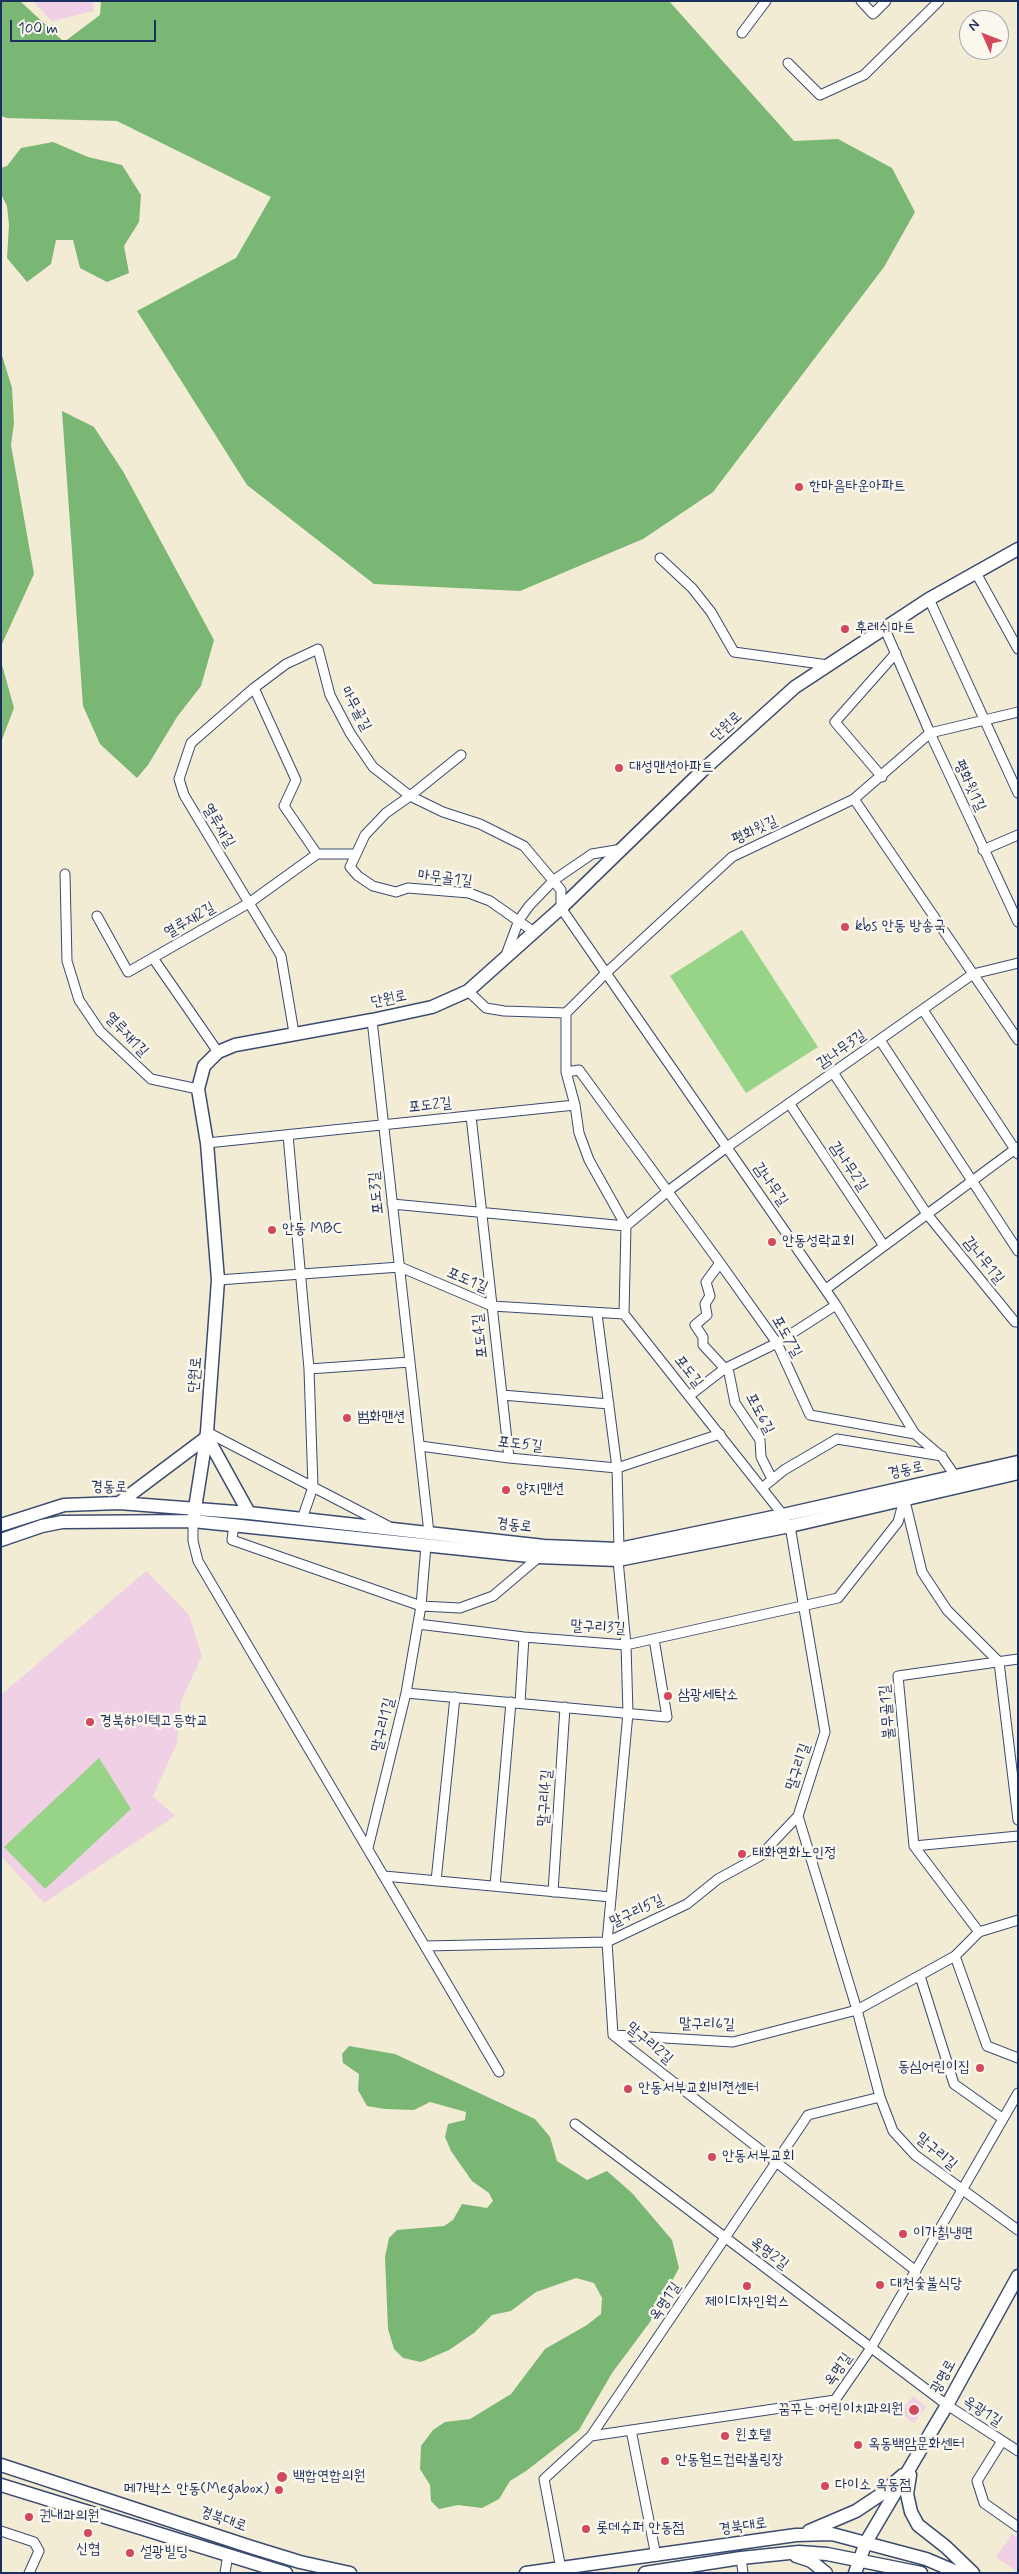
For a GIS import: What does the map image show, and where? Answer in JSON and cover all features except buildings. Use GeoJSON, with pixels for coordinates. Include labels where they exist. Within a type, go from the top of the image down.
{"type":"FeatureCollection","features":[{"type":"Feature","properties":{"kind":"street"},"geometry":{"type":"LineString","coordinates":[[742,33],[766,1]]}},
{"type":"Feature","properties":{"kind":"street"},"geometry":{"type":"LineString","coordinates":[[861,1],[874,14],[886,1]]}},
{"type":"Feature","properties":{"kind":"street"},"geometry":{"type":"LineString","coordinates":[[788,63],[820,96],[864,75],[939,1]]}},
{"type":"Feature","properties":{"kind":"street","name":"단원로"},"geometry":{"type":"LineString","coordinates":[[194,1515],[207,1435],[218,1280],[207,1143],[198,1089],[204,1066],[218,1052],[235,1044],[372,1020],[432,1007],[468,991],[561,908],[795,687],[929,599],[1018,549]]}},
{"type":"Feature","properties":{"kind":"street"},"geometry":{"type":"LineString","coordinates":[[660,558],[692,588],[711,612],[734,652],[828,665]]}},
{"type":"Feature","properties":{"kind":"street"},"geometry":{"type":"LineString","coordinates":[[976,573],[1018,649]]}},
{"type":"Feature","properties":{"kind":"street"},"geometry":{"type":"LineString","coordinates":[[929,599],[1018,793]]}},
{"type":"Feature","properties":{"kind":"street"},"geometry":{"type":"LineString","coordinates":[[884,627],[930,733]]}},
{"type":"Feature","properties":{"kind":"street","name":"마무골길"},"geometry":{"type":"LineString","coordinates":[[286,664],[318,649],[330,695],[350,733],[374,767],[410,796],[443,812],[480,824],[524,846],[561,890],[561,908]]}},
{"type":"Feature","properties":{"kind":"street"},"geometry":{"type":"LineString","coordinates":[[882,777],[835,722],[896,653]]}},
{"type":"Feature","properties":{"kind":"street","name":"열루재길"},"geometry":{"type":"LineString","coordinates":[[286,664],[254,688],[191,744],[179,779],[184,795],[281,956],[294,1033]]}},
{"type":"Feature","properties":{"kind":"street"},"geometry":{"type":"LineString","coordinates":[[254,688],[296,780],[284,806],[317,854],[355,854],[365,835],[386,813],[460,755]]}},
{"type":"Feature","properties":{"kind":"street","name":"평화윗길"},"geometry":{"type":"LineString","coordinates":[[606,973],[732,857],[854,799],[882,777],[930,733],[1018,712]]}},
{"type":"Feature","properties":{"kind":"street","name":"평화윗1길"},"geometry":{"type":"LineString","coordinates":[[930,733],[1018,922]]}},
{"type":"Feature","properties":{"kind":"street"},"geometry":{"type":"LineString","coordinates":[[854,799],[1018,1040]]}},
{"type":"Feature","properties":{"kind":"street"},"geometry":{"type":"LineString","coordinates":[[983,850],[1018,835]]}},
{"type":"Feature","properties":{"kind":"street"},"geometry":{"type":"LineString","coordinates":[[504,960],[519,920],[529,906],[554,880],[592,854],[622,849]]}},
{"type":"Feature","properties":{"kind":"street","name":"열루재2길"},"geometry":{"type":"LineString","coordinates":[[97,916],[128,972],[249,903],[317,854]]}},
{"type":"Feature","properties":{"kind":"street","name":"마무골1길"},"geometry":{"type":"LineString","coordinates":[[355,854],[350,867],[358,876],[373,886],[396,892],[408,888],[469,893],[490,901],[534,932]]}},
{"type":"Feature","properties":{"kind":"street","name":"열루재1길"},"geometry":{"type":"LineString","coordinates":[[65,874],[67,961],[79,1000],[100,1032],[152,1079],[198,1089]]}},
{"type":"Feature","properties":{"kind":"street","name":"감나무길"},"geometry":{"type":"LineString","coordinates":[[561,908],[826,1289],[916,1434],[942,1456],[956,1477]]}},
{"type":"Feature","properties":{"kind":"street"},"geometry":{"type":"LineString","coordinates":[[153,958],[218,1052]]}},
{"type":"Feature","properties":{"kind":"street","name":"감나무3길"},"geometry":{"type":"LineString","coordinates":[[727,1147],[834,1074],[973,974],[1018,964]]}},
{"type":"Feature","properties":{"kind":"street"},"geometry":{"type":"LineString","coordinates":[[606,973],[566,1013],[566,1072],[575,1105],[579,1133],[589,1160],[626,1226],[624,1314]]}},
{"type":"Feature","properties":{"kind":"street"},"geometry":{"type":"LineString","coordinates":[[468,991],[486,1008],[504,1011],[566,1013]]}},
{"type":"Feature","properties":{"kind":"street"},"geometry":{"type":"LineString","coordinates":[[826,1289],[1017,1150],[923,1010]]}},
{"type":"Feature","properties":{"kind":"street","name":"포도3길"},"geometry":{"type":"LineString","coordinates":[[372,1020],[420,1446],[427,1539]]}},
{"type":"Feature","properties":{"kind":"street"},"geometry":{"type":"LineString","coordinates":[[880,1040],[1018,1252]]}},
{"type":"Feature","properties":{"kind":"street","name":"포도7길"},"geometry":{"type":"LineString","coordinates":[[566,1072],[579,1070],[668,1190],[777,1343],[810,1415],[916,1434]]}},
{"type":"Feature","properties":{"kind":"street"},"geometry":{"type":"LineString","coordinates":[[834,1074],[927,1214]]}},
{"type":"Feature","properties":{"kind":"street","name":"감나무2길"},"geometry":{"type":"LineString","coordinates":[[789,1103],[884,1246]]}},
{"type":"Feature","properties":{"kind":"street","name":"포도2길"},"geometry":{"type":"LineString","coordinates":[[207,1143],[575,1105]]}},
{"type":"Feature","properties":{"kind":"street","name":"포도4길"},"geometry":{"type":"LineString","coordinates":[[470,1116],[509,1458]]}},
{"type":"Feature","properties":{"kind":"street"},"geometry":{"type":"LineString","coordinates":[[288,1135],[310,1369],[313,1487],[302,1520]]}},
{"type":"Feature","properties":{"kind":"street"},"geometry":{"type":"LineString","coordinates":[[392,1204],[626,1226],[668,1190],[727,1147]]}},
{"type":"Feature","properties":{"kind":"street","name":"감나무1길"},"geometry":{"type":"LineString","coordinates":[[927,1214],[1015,1322],[1018,1322]]}},
{"type":"Feature","properties":{"kind":"street","name":"포도6길"},"geometry":{"type":"LineString","coordinates":[[720,1263],[706,1282],[710,1296],[705,1304],[707,1315],[695,1325],[703,1337],[703,1345],[729,1374],[734,1403],[760,1440],[761,1457],[772,1479]]}},
{"type":"Feature","properties":{"kind":"street","name":"포도1길"},"geometry":{"type":"LineString","coordinates":[[218,1280],[400,1267],[492,1306],[597,1314],[624,1314]]}},
{"type":"Feature","properties":{"kind":"street"},"geometry":{"type":"LineString","coordinates":[[689,1396],[724,1368],[777,1343],[836,1305]]}},
{"type":"Feature","properties":{"kind":"street"},"geometry":{"type":"LineString","coordinates":[[597,1314],[617,1468]]}},
{"type":"Feature","properties":{"kind":"street","name":"포도길"},"geometry":{"type":"LineString","coordinates":[[624,1314],[787,1521]]}},
{"type":"Feature","properties":{"kind":"street"},"geometry":{"type":"LineString","coordinates":[[310,1369],[410,1362]]}},
{"type":"Feature","properties":{"kind":"street"},"geometry":{"type":"LineString","coordinates":[[502,1395],[609,1404]]}},
{"type":"Feature","properties":{"kind":"street","name":"포도5길"},"geometry":{"type":"LineString","coordinates":[[420,1446],[509,1458],[617,1468],[720,1434]]}},
{"type":"Feature","properties":{"kind":"street"},"geometry":{"type":"LineString","coordinates":[[207,1435],[395,1530]]}},
{"type":"Feature","properties":{"kind":"street"},"geometry":{"type":"LineString","coordinates":[[119,1503],[207,1435]]}},
{"type":"Feature","properties":{"kind":"street"},"geometry":{"type":"LineString","coordinates":[[207,1435],[249,1513]]}},
{"type":"Feature","properties":{"kind":"street"},"geometry":{"type":"LineString","coordinates":[[762,1488],[772,1479],[837,1439],[942,1456]]}},
{"type":"Feature","properties":{"kind":"street","name":"경동로"},"geometry":{"type":"LineString","coordinates":[[904,1494],[956,1477],[1018,1462]]}},
{"type":"Feature","properties":{"kind":"street","name":"말구리2길"},"geometry":{"type":"LineString","coordinates":[[617,1468],[619,1554],[626,1646],[628,1713],[606,1942],[613,2035],[916,2271]]}},
{"type":"Feature","properties":{"kind":"street","name":"경동로"},"geometry":{"type":"LineString","coordinates":[[1,1540],[42,1526],[62,1522],[249,1513],[395,1530],[427,1539],[540,1557],[619,1554],[787,1521],[904,1494],[1018,1473]]}},
{"type":"Feature","properties":{"kind":"street"},"geometry":{"type":"LineString","coordinates":[[904,1494],[922,1572],[947,1610],[999,1662],[1018,1820]]}},
{"type":"Feature","properties":{"kind":"street","name":"말구리3길"},"geometry":{"type":"LineString","coordinates":[[418,1624],[524,1637],[626,1646],[838,1598],[898,1522],[904,1494]]}},
{"type":"Feature","properties":{"kind":"street","name":"경동로"},"geometry":{"type":"LineString","coordinates":[[1,1525],[64,1505],[119,1503],[194,1515],[234,1524],[544,1546],[619,1554]]}},
{"type":"Feature","properties":{"kind":"street"},"geometry":{"type":"LineString","coordinates":[[194,1515],[193,1541],[198,1561],[499,2072]]}},
{"type":"Feature","properties":{"kind":"street","name":"말구리길"},"geometry":{"type":"LineString","coordinates":[[787,1521],[804,1606],[825,1732],[798,1816],[857,2010],[880,2097],[893,2131],[915,2155],[1018,2230]]}},
{"type":"Feature","properties":{"kind":"street"},"geometry":{"type":"LineString","coordinates":[[234,1524],[232,1540],[421,1606],[460,1608],[493,1596],[540,1557]]}},
{"type":"Feature","properties":{"kind":"street","name":"말구리1길"},"geometry":{"type":"LineString","coordinates":[[368,1848],[406,1693],[421,1606],[427,1539]]}},
{"type":"Feature","properties":{"kind":"street"},"geometry":{"type":"LineString","coordinates":[[495,1886],[524,1637]]}},
{"type":"Feature","properties":{"kind":"street"},"geometry":{"type":"LineString","coordinates":[[406,1693],[667,1716],[654,1639]]}},
{"type":"Feature","properties":{"kind":"street"},"geometry":{"type":"LineString","coordinates":[[999,1662],[1018,1659]]}},
{"type":"Feature","properties":{"kind":"street","name":"불무골1길"},"geometry":{"type":"LineString","coordinates":[[914,1846],[898,1676],[999,1662]]}},
{"type":"Feature","properties":{"kind":"street"},"geometry":{"type":"LineString","coordinates":[[436,1881],[455,1696]]}},
{"type":"Feature","properties":{"kind":"street","name":"말구리4길"},"geometry":{"type":"LineString","coordinates":[[553,1892],[566,1707]]}},
{"type":"Feature","properties":{"kind":"street","name":"말구리5길"},"geometry":{"type":"LineString","coordinates":[[426,1946],[606,1942],[687,1904],[718,1879],[760,1856],[798,1816]]}},
{"type":"Feature","properties":{"kind":"street"},"geometry":{"type":"LineString","coordinates":[[914,1846],[1018,1836]]}},
{"type":"Feature","properties":{"kind":"street"},"geometry":{"type":"LineString","coordinates":[[914,1846],[979,1932]]}},
{"type":"Feature","properties":{"kind":"street"},"geometry":{"type":"LineString","coordinates":[[384,1876],[611,1897]]}},
{"type":"Feature","properties":{"kind":"street"},"geometry":{"type":"LineString","coordinates":[[857,2010],[955,1956],[979,1932],[1018,1920]]}},
{"type":"Feature","properties":{"kind":"street"},"geometry":{"type":"LineString","coordinates":[[955,1956],[987,2046],[1018,2058]]}},
{"type":"Feature","properties":{"kind":"street"},"geometry":{"type":"LineString","coordinates":[[920,1976],[954,2084],[1002,2118]]}},
{"type":"Feature","properties":{"kind":"street","name":"말구리6길"},"geometry":{"type":"LineString","coordinates":[[613,2035],[732,2042],[857,2010]]}},
{"type":"Feature","properties":{"kind":"street","name":"옥명길"},"geometry":{"type":"LineString","coordinates":[[591,2436],[835,2400],[871,2348],[1018,2093]]}},
{"type":"Feature","properties":{"kind":"street","name":"옥명1길"},"geometry":{"type":"LineString","coordinates":[[560,2570],[544,2479],[591,2436],[808,2115],[880,2097]]}},
{"type":"Feature","properties":{"kind":"street","name":"옥명2길"},"geometry":{"type":"LineString","coordinates":[[575,2124],[947,2405]]}},
{"type":"Feature","properties":{"kind":"street","name":"광명로"},"geometry":{"type":"LineString","coordinates":[[854,2573],[866,2542],[912,2467],[1018,2276]]}},
{"type":"Feature","properties":{"kind":"street","name":"옥광1길"},"geometry":{"type":"LineString","coordinates":[[947,2405],[1018,2451]]}},
{"type":"Feature","properties":{"kind":"street"},"geometry":{"type":"LineString","coordinates":[[632,2430],[656,2556]]}},
{"type":"Feature","properties":{"kind":"street","name":"옥광1길"},"geometry":{"type":"LineString","coordinates":[[1002,2441],[977,2481],[984,2503],[1018,2526]]}},
{"type":"Feature","properties":{"kind":"street","name":"경북대로"},"geometry":{"type":"LineString","coordinates":[[1,2465],[251,2547],[300,2562],[350,2573]]}},
{"type":"Feature","properties":{"kind":"street"},"geometry":{"type":"LineString","coordinates":[[796,2535],[837,2521],[856,2511],[880,2495],[912,2467]]}},
{"type":"Feature","properties":{"kind":"street"},"geometry":{"type":"LineString","coordinates":[[912,2467],[907,2494],[911,2512],[918,2525],[946,2547],[972,2573]]}},
{"type":"Feature","properties":{"kind":"street","name":"경북대로"},"geometry":{"type":"LineString","coordinates":[[1,2485],[286,2573]]}},
{"type":"Feature","properties":{"kind":"street"},"geometry":{"type":"LineString","coordinates":[[1,2531],[34,2542],[39,2551],[29,2573]]}},
{"type":"Feature","properties":{"kind":"street","name":"경북대로"},"geometry":{"type":"LineString","coordinates":[[526,2573],[560,2570],[796,2535],[832,2534],[926,2559],[959,2573]]}},
{"type":"Feature","properties":{"kind":"street"},"geometry":{"type":"LineString","coordinates":[[784,2552],[811,2561],[826,2573]]}},
{"type":"Feature","properties":{"kind":"street","name":"경북대로"},"geometry":{"type":"LineString","coordinates":[[654,2572],[784,2552],[827,2554],[921,2573]]}},
{"type":"Feature","properties":{"kind":"street"},"geometry":{"type":"LineString","coordinates":[[225,2573],[228,2554]]}},
{"type":"Feature","properties":{"kind":"street"},"geometry":{"type":"LineString","coordinates":[[741,2558],[742,2573]]}},
{"type":"Feature","properties":{"kind":"shaded area"},"geometry":{"type":"Polygon","coordinates":[[[33,1],[93,1],[93,11],[52,21],[33,1]]]}},
{"type":"Feature","properties":{"kind":"shaded area","name":"경북하이텍고등학교"},"geometry":{"type":"Polygon","coordinates":[[[146,1571],[189,1615],[202,1656],[181,1701],[177,1743],[153,1796],[175,1816],[44,1903],[1,1856],[1,1695],[146,1571]]]}},
{"type":"Feature","properties":{"kind":"shaded area","name":"꿈꾸는 어린이치과의원"},"geometry":{"type":"Polygon","coordinates":[[[913,2396],[926,2407],[914,2423],[901,2413],[913,2396]]]}},
{"type":"Feature","properties":{"kind":"shaded area"},"geometry":{"type":"Polygon","coordinates":[[[1012,2534],[1018,2538],[1018,2572],[996,2557],[1012,2534]]]}},
{"type":"Feature","properties":{"kind":"green space"},"geometry":{"type":"Polygon","coordinates":[[[1,1],[20,1],[64,42],[100,15],[101,1],[669,1],[794,141],[838,139],[892,168],[915,212],[884,267],[713,492],[643,539],[520,591],[374,584],[247,485],[137,311],[236,258],[271,197],[117,121],[7,118],[1,116],[1,1]]]}},
{"type":"Feature","properties":{"kind":"green space"},"geometry":{"type":"Polygon","coordinates":[[[53,142],[88,157],[122,165],[141,195],[139,222],[124,246],[129,273],[107,282],[80,268],[73,240],[56,240],[51,264],[27,282],[7,258],[9,225],[7,206],[1,194],[1,168],[7,166],[21,148],[53,142]]]}},
{"type":"Feature","properties":{"kind":"green space"},"geometry":{"type":"Polygon","coordinates":[[[1,352],[12,388],[14,423],[11,445],[34,574],[1,646],[1,352]]]}},
{"type":"Feature","properties":{"kind":"green space"},"geometry":{"type":"Polygon","coordinates":[[[62,411],[94,427],[124,473],[214,640],[201,686],[177,717],[148,765],[137,778],[100,744],[83,706],[62,411]]]}},
{"type":"Feature","properties":{"kind":"green space"},"geometry":{"type":"Polygon","coordinates":[[[1,661],[14,708],[1,742],[1,661]]]}},
{"type":"Feature","properties":{"kind":"green space"},"geometry":{"type":"Polygon","coordinates":[[[742,930],[818,1047],[746,1093],[670,976],[742,930]]]}},
{"type":"Feature","properties":{"kind":"green space"},"geometry":{"type":"Polygon","coordinates":[[[99,1758],[131,1809],[45,1889],[4,1847],[99,1758]]]}},
{"type":"Feature","properties":{"kind":"green space"},"geometry":{"type":"Polygon","coordinates":[[[349,2046],[395,2054],[535,2119],[550,2137],[557,2161],[587,2180],[607,2171],[632,2193],[672,2240],[679,2268],[650,2322],[612,2373],[579,2430],[510,2481],[499,2499],[482,2508],[458,2505],[439,2509],[431,2501],[430,2485],[420,2469],[421,2446],[433,2430],[445,2422],[470,2419],[511,2394],[545,2349],[587,2325],[601,2314],[602,2298],[594,2283],[576,2278],[536,2292],[511,2311],[492,2315],[474,2333],[449,2350],[421,2362],[403,2358],[394,2349],[388,2329],[385,2257],[389,2238],[397,2230],[444,2226],[453,2220],[462,2204],[487,2208],[493,2201],[489,2193],[472,2181],[451,2151],[445,2137],[448,2124],[465,2120],[466,2112],[430,2102],[414,2110],[367,2106],[358,2090],[359,2074],[343,2063],[342,2054],[349,2046]]]}},
{"type":"Feature","properties":{"kind":"place","name":"한마음타운아파트"},"geometry":{"type":"Point","coordinates":[799,487]}},
{"type":"Feature","properties":{"kind":"place","name":"후레쉬마트"},"geometry":{"type":"Point","coordinates":[845,629]}},
{"type":"Feature","properties":{"kind":"place","name":"대성맨션아파트"},"geometry":{"type":"Point","coordinates":[619,768]}},
{"type":"Feature","properties":{"kind":"place","name":"kbs 안동 방송국"},"geometry":{"type":"Point","coordinates":[845,927]}},
{"type":"Feature","properties":{"kind":"place","name":"안동 MBC"},"geometry":{"type":"Point","coordinates":[272,1230]}},
{"type":"Feature","properties":{"kind":"place","name":"안동성락교회"},"geometry":{"type":"Point","coordinates":[772,1242]}},
{"type":"Feature","properties":{"kind":"place","name":"범화맨션"},"geometry":{"type":"Point","coordinates":[347,1418]}},
{"type":"Feature","properties":{"kind":"place","name":"양지맨션"},"geometry":{"type":"Point","coordinates":[506,1490]}},
{"type":"Feature","properties":{"kind":"place","name":"삼광세탁소"},"geometry":{"type":"Point","coordinates":[668,1696]}},
{"type":"Feature","properties":{"kind":"place","name":"경북하이텍고등학교"},"geometry":{"type":"Point","coordinates":[90,1722]}},
{"type":"Feature","properties":{"kind":"place","name":"태화연화노인정"},"geometry":{"type":"Point","coordinates":[742,1854]}},
{"type":"Feature","properties":{"kind":"place","name":"동심어린이집"},"geometry":{"type":"Point","coordinates":[980,2068]}},
{"type":"Feature","properties":{"kind":"place","name":"안동서부교회비젼센터"},"geometry":{"type":"Point","coordinates":[628,2089]}},
{"type":"Feature","properties":{"kind":"place","name":"안동서부교회"},"geometry":{"type":"Point","coordinates":[712,2157]}},
{"type":"Feature","properties":{"kind":"place","name":"이가칡냉면"},"geometry":{"type":"Point","coordinates":[903,2234]}},
{"type":"Feature","properties":{"kind":"place","name":"대천숯불식당"},"geometry":{"type":"Point","coordinates":[880,2285]}},
{"type":"Feature","properties":{"kind":"place","name":"제이디자인웍스"},"geometry":{"type":"Point","coordinates":[747,2286]}},
{"type":"Feature","properties":{"kind":"place","name":"꿈꾸는 어린이치과의원"},"geometry":{"type":"Point","coordinates":[914,2410]}},
{"type":"Feature","properties":{"kind":"place","name":"윈호텔"},"geometry":{"type":"Point","coordinates":[725,2436]}},
{"type":"Feature","properties":{"kind":"place","name":"옥동백암문화센터"},"geometry":{"type":"Point","coordinates":[858,2445]}},
{"type":"Feature","properties":{"kind":"place","name":"안동월드컵락볼링장"},"geometry":{"type":"Point","coordinates":[665,2461]}},
{"type":"Feature","properties":{"kind":"place","name":"백합연합의원"},"geometry":{"type":"Point","coordinates":[282,2477]}},
{"type":"Feature","properties":{"kind":"place","name":"다이소 옥동점"},"geometry":{"type":"Point","coordinates":[825,2486]}},
{"type":"Feature","properties":{"kind":"place","name":"메가박스 안동(Megabox)"},"geometry":{"type":"Point","coordinates":[279,2490]}},
{"type":"Feature","properties":{"kind":"place","name":"권내과의원"},"geometry":{"type":"Point","coordinates":[29,2517]}},
{"type":"Feature","properties":{"kind":"place","name":"롯데슈퍼 안동점"},"geometry":{"type":"Point","coordinates":[586,2529]}},
{"type":"Feature","properties":{"kind":"place","name":"신협"},"geometry":{"type":"Point","coordinates":[88,2533]}},
{"type":"Feature","properties":{"kind":"place","name":"설광빌딩"},"geometry":{"type":"Point","coordinates":[130,2553]}}]}
